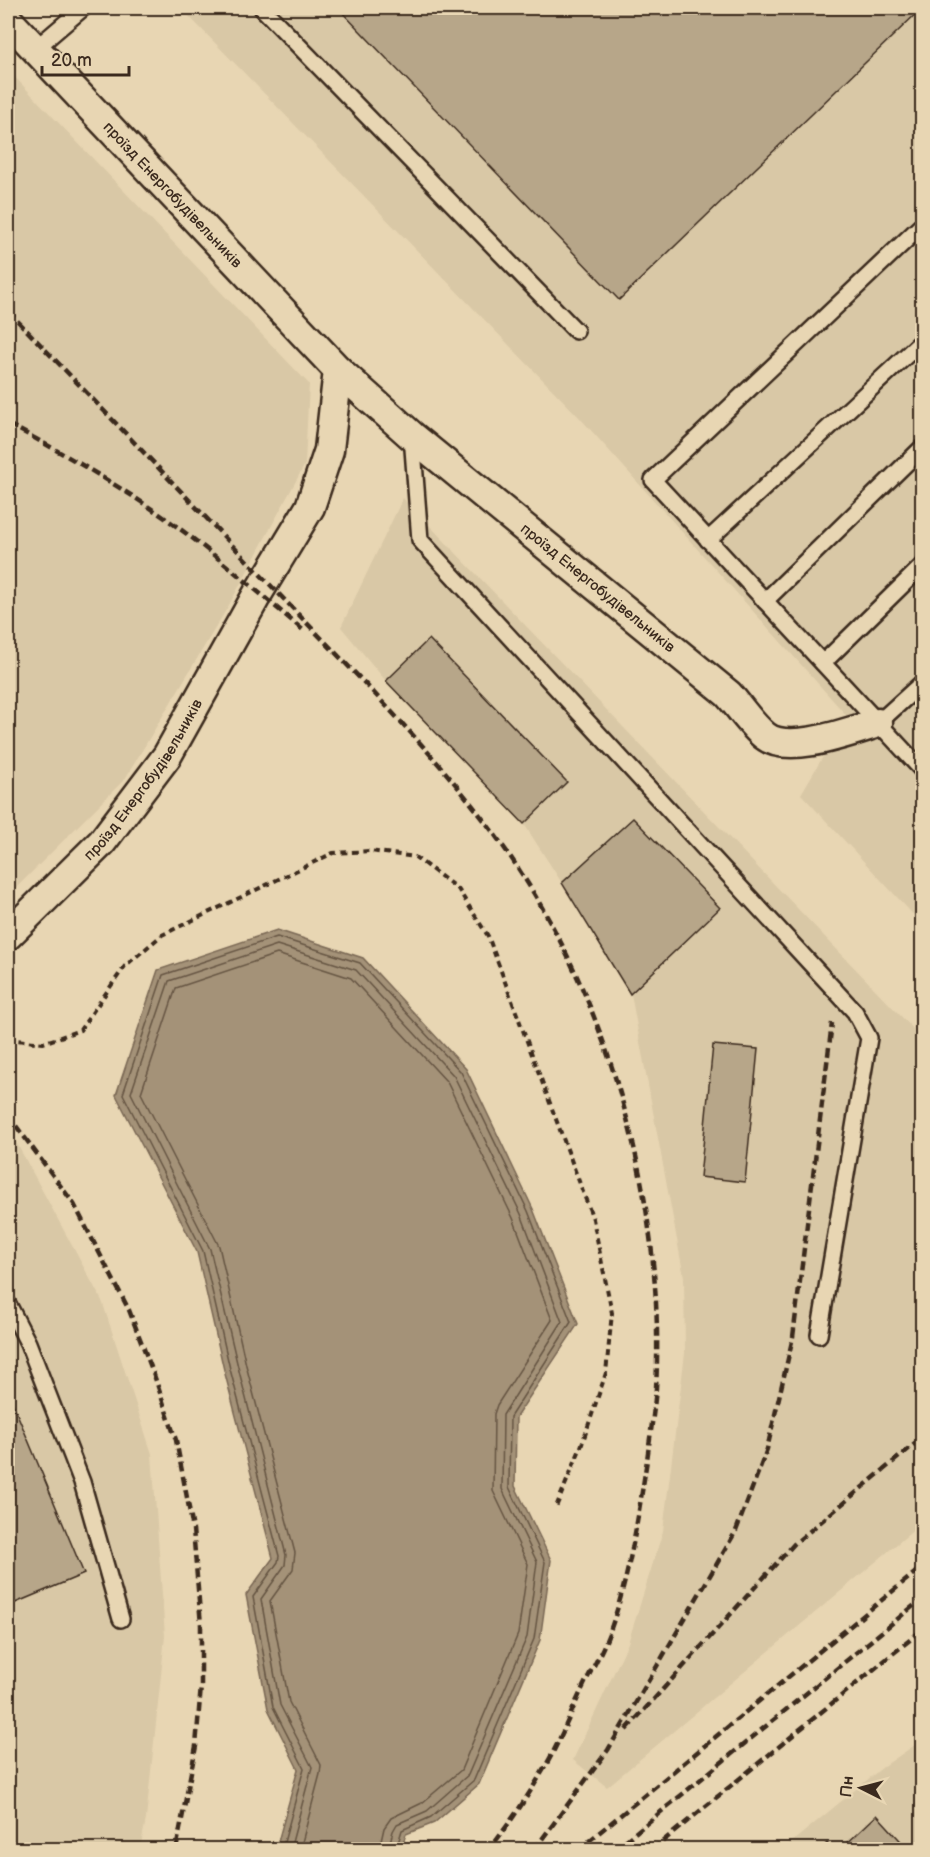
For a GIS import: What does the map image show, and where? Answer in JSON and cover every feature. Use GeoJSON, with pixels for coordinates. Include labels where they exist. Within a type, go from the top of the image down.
{"type":"FeatureCollection","features":[{"type":"Feature","properties":{"kind":"street","name":"проїзд Енергобудівельників"},"geometry":{"type":"LineString","coordinates":[[8,20],[338,370],[412,436],[728,694],[766,737],[791,744],[820,741],[878,723]]}},
{"type":"Feature","properties":{"kind":"street","name":"проїзд Енергобудівельників"},"geometry":{"type":"LineString","coordinates":[[8,935],[102,842],[167,756],[258,593],[310,507],[329,450],[338,370]]}},
{"type":"Feature","properties":{"kind":"lane"},"geometry":{"type":"LineString","coordinates":[[35,50],[83,8]]}},
{"type":"Feature","properties":{"kind":"lane"},"geometry":{"type":"LineString","coordinates":[[262,8],[576,331]]}},
{"type":"Feature","properties":{"kind":"lane"},"geometry":{"type":"LineString","coordinates":[[922,225],[653,480],[922,770]]}},
{"type":"Feature","properties":{"kind":"lane"},"geometry":{"type":"LineString","coordinates":[[708,540],[922,341]]}},
{"type":"Feature","properties":{"kind":"lane"},"geometry":{"type":"LineString","coordinates":[[412,436],[420,540],[855,1012],[869,1038],[819,1335]]}},
{"type":"Feature","properties":{"kind":"lane"},"geometry":{"type":"LineString","coordinates":[[765,602],[922,448]]}},
{"type":"Feature","properties":{"kind":"lane"},"geometry":{"type":"LineString","coordinates":[[823,663],[922,566]]}},
{"type":"Feature","properties":{"kind":"lane"},"geometry":{"type":"LineString","coordinates":[[878,723],[922,682]]}},
{"type":"Feature","properties":{"kind":"lane"},"geometry":{"type":"LineString","coordinates":[[8,1304],[28,1343],[82,1482],[122,1619]]}},
{"type":"Feature","properties":{"kind":"path"},"geometry":{"type":"LineString","coordinates":[[8,1039],[43,1043],[80,1030],[126,966],[162,935],[333,853],[370,851],[415,857],[458,889],[488,936],[593,1219],[612,1313],[606,1373],[581,1447],[556,1507]]}},
{"type":"Feature","properties":{"kind":"shaded area"},"geometry":{"type":"Polygon","coordinates":[[[181,8],[922,8],[922,924],[801,794],[847,716],[580,418],[181,8]]]}},
{"type":"Feature","properties":{"kind":"shaded area"},"geometry":{"type":"Polygon","coordinates":[[[8,70],[309,384],[305,464],[229,605],[125,779],[8,896],[8,70]]]}},
{"type":"Feature","properties":{"kind":"shaded area"},"geometry":{"type":"Polygon","coordinates":[[[403,498],[922,1038],[922,1523],[607,1787],[573,1760],[628,1643],[663,1531],[685,1353],[684,1277],[631,994],[524,824],[386,681],[341,627],[403,498]]]}},
{"type":"Feature","properties":{"kind":"shaded area"},"geometry":{"type":"Polygon","coordinates":[[[8,1133],[15,1140],[102,1301],[152,1454],[165,1636],[146,1819],[140,1849],[8,1849],[8,1133]]]}},
{"type":"Feature","properties":{"kind":"shaded area"},"geometry":{"type":"Polygon","coordinates":[[[922,1740],[922,1849],[782,1850],[883,1767],[922,1740]]]}},
{"type":"Feature","properties":{"kind":"water"},"geometry":{"type":"Polygon","coordinates":[[[277,930],[363,958],[466,1069],[533,1209],[578,1324],[516,1417],[515,1486],[551,1560],[540,1640],[479,1784],[434,1823],[406,1834],[401,1849],[276,1849],[298,1769],[268,1709],[246,1595],[273,1558],[224,1370],[197,1252],[116,1095],[158,970],[277,930]]]}},
{"type":"Feature","properties":{"kind":"building"},"geometry":{"type":"Polygon","coordinates":[[[338,8],[922,8],[619,300],[338,8]]]}},
{"type":"Feature","properties":{"kind":"building"},"geometry":{"type":"Polygon","coordinates":[[[429,639],[567,782],[524,824],[386,681],[429,639]]]}},
{"type":"Feature","properties":{"kind":"building"},"geometry":{"type":"Polygon","coordinates":[[[633,818],[720,908],[630,994],[562,883],[633,818]]]}},
{"type":"Feature","properties":{"kind":"building"},"geometry":{"type":"Polygon","coordinates":[[[713,1045],[758,1049],[745,1182],[700,1177],[713,1045]]]}},
{"type":"Feature","properties":{"kind":"building"},"geometry":{"type":"Polygon","coordinates":[[[8,1392],[84,1574],[8,1606],[8,1392]]]}},
{"type":"Feature","properties":{"kind":"building"},"geometry":{"type":"Polygon","coordinates":[[[877,1815],[909,1850],[840,1850],[877,1815]]]}},
{"type":"Feature","properties":{"kind":"building"},"geometry":{"type":"Polygon","coordinates":[[[827,1843],[833,1850],[820,1850],[827,1843]]]}},
{"type":"Feature","properties":{"kind":"railway"},"geometry":{"type":"LineString","coordinates":[[8,311],[395,716],[479,814],[505,849],[542,907],[574,970],[602,1037],[624,1106],[640,1177],[651,1248],[657,1319],[656,1388],[637,1524],[618,1608],[605,1643],[545,1767],[489,1850]]}},
{"type":"Feature","properties":{"kind":"railway"},"geometry":{"type":"LineString","coordinates":[[8,424],[97,474],[169,521],[228,566],[303,630]]}},
{"type":"Feature","properties":{"kind":"railway"},"geometry":{"type":"LineString","coordinates":[[534,1850],[608,1750],[736,1531],[767,1449],[793,1337],[832,1023]]}},
{"type":"Feature","properties":{"kind":"railway"},"geometry":{"type":"LineString","coordinates":[[8,1115],[74,1204],[129,1310],[176,1440],[193,1529],[201,1625],[201,1686],[196,1746],[176,1850]]}},
{"type":"Feature","properties":{"kind":"railway"},"geometry":{"type":"LineString","coordinates":[[626,1730],[794,1544],[922,1438]]}},
{"type":"Feature","properties":{"kind":"railway"},"geometry":{"type":"LineString","coordinates":[[578,1850],[922,1567]]}},
{"type":"Feature","properties":{"kind":"railway"},"geometry":{"type":"LineString","coordinates":[[614,1850],[922,1599]]}},
{"type":"Feature","properties":{"kind":"railway"},"geometry":{"type":"LineString","coordinates":[[652,1850],[922,1630]]}}]}
